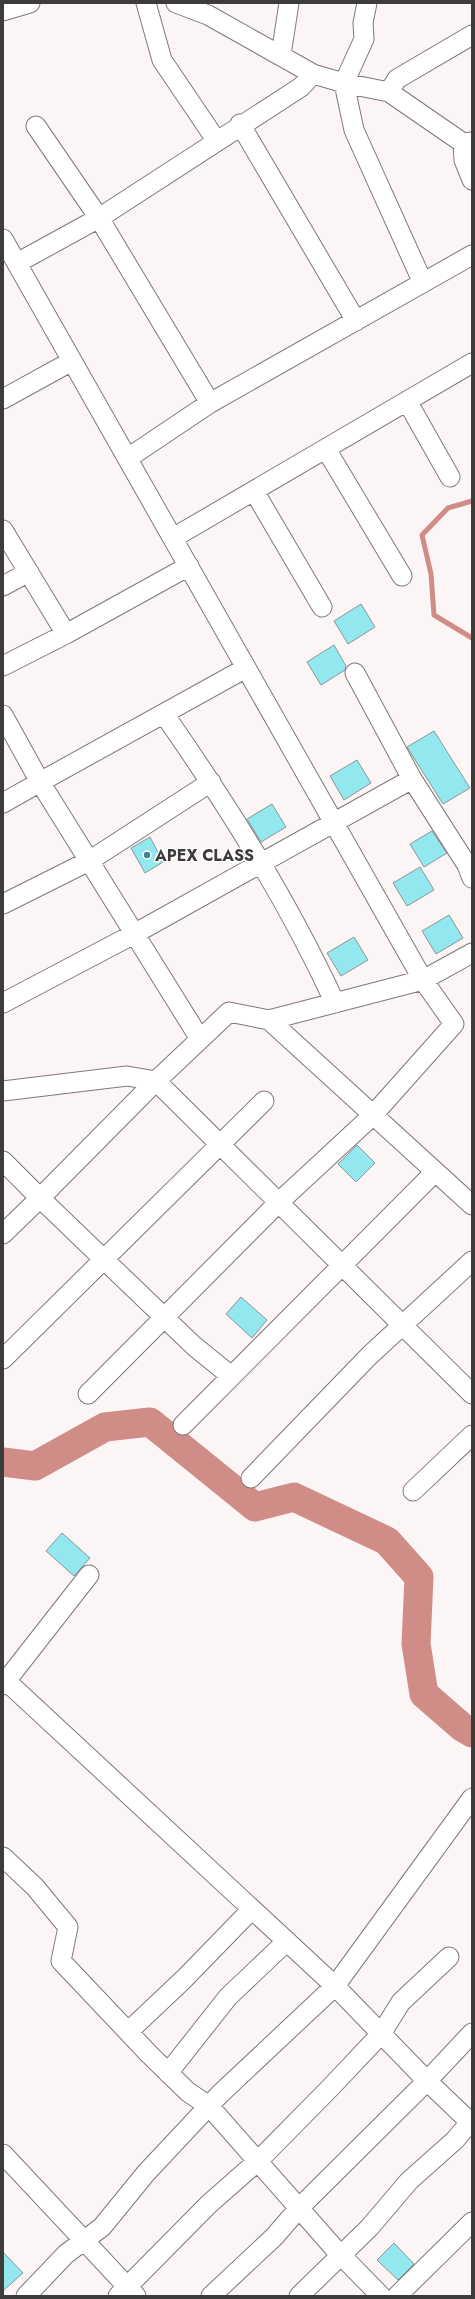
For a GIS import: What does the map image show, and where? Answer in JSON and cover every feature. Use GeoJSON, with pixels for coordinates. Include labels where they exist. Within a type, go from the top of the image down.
{"type":"FeatureCollection","features":[{"type":"Feature","properties":{"kind":"street"},"geometry":{"type":"LineString","coordinates":[[3,11],[30,3]]}},
{"type":"Feature","properties":{"kind":"street"},"geometry":{"type":"LineString","coordinates":[[146,3],[162,60],[216,140]]}},
{"type":"Feature","properties":{"kind":"street"},"geometry":{"type":"LineString","coordinates":[[176,3],[210,9],[281,56],[313,74],[344,83],[389,92],[468,143],[464,160],[472,180]]}},
{"type":"Feature","properties":{"kind":"street"},"geometry":{"type":"LineString","coordinates":[[281,56],[289,3]]}},
{"type":"Feature","properties":{"kind":"street"},"geometry":{"type":"LineString","coordinates":[[367,3],[363,23],[364,39],[344,83],[354,130],[423,283]]}},
{"type":"Feature","properties":{"kind":"street"},"geometry":{"type":"LineString","coordinates":[[389,92],[397,79],[472,35]]}},
{"type":"Feature","properties":{"kind":"street"},"geometry":{"type":"LineString","coordinates":[[17,264],[99,218],[240,124],[301,86],[313,74]]}},
{"type":"Feature","properties":{"kind":"street"},"geometry":{"type":"LineString","coordinates":[[240,124],[356,320]]}},
{"type":"Feature","properties":{"kind":"street"},"geometry":{"type":"LineString","coordinates":[[36,126],[99,218],[210,403]]}},
{"type":"Feature","properties":{"kind":"street"},"geometry":{"type":"LineString","coordinates":[[3,238],[423,980],[454,1024],[372,1114],[278,1202],[165,1318],[88,1394]]}},
{"type":"Feature","properties":{"kind":"street"},"geometry":{"type":"LineString","coordinates":[[128,458],[210,403],[472,255]]}},
{"type":"Feature","properties":{"kind":"street"},"geometry":{"type":"LineString","coordinates":[[3,399],[72,361]]}},
{"type":"Feature","properties":{"kind":"street"},"geometry":{"type":"LineString","coordinates":[[173,538],[472,364]]}},
{"type":"Feature","properties":{"kind":"street"},"geometry":{"type":"LineString","coordinates":[[407,401],[450,477]]}},
{"type":"Feature","properties":{"kind":"street"},"geometry":{"type":"LineString","coordinates":[[326,449],[402,576]]}},
{"type":"Feature","properties":{"kind":"street"},"geometry":{"type":"LineString","coordinates":[[254,490],[322,608]]}},
{"type":"Feature","properties":{"kind":"street"},"geometry":{"type":"LineString","coordinates":[[3,530],[66,634]]}},
{"type":"Feature","properties":{"kind":"street"},"geometry":{"type":"LineString","coordinates":[[3,666],[66,634],[188,566]]}},
{"type":"Feature","properties":{"kind":"street"},"geometry":{"type":"LineString","coordinates":[[3,586],[29,572]]}},
{"type":"Feature","properties":{"kind":"street"},"geometry":{"type":"LineString","coordinates":[[3,803],[246,668]]}},
{"type":"Feature","properties":{"kind":"street"},"geometry":{"type":"LineString","coordinates":[[355,673],[412,778],[468,865],[472,878]]}},
{"type":"Feature","properties":{"kind":"street"},"geometry":{"type":"LineString","coordinates":[[164,714],[211,782],[260,863],[311,951],[335,1003]]}},
{"type":"Feature","properties":{"kind":"street"},"geometry":{"type":"LineString","coordinates":[[3,715],[40,782],[200,1039]]}},
{"type":"Feature","properties":{"kind":"street"},"geometry":{"type":"LineString","coordinates":[[3,1002],[134,934],[412,778]]}},
{"type":"Feature","properties":{"kind":"street"},"geometry":{"type":"LineString","coordinates":[[3,904],[89,861],[211,782]]}},
{"type":"Feature","properties":{"kind":"street"},"geometry":{"type":"LineString","coordinates":[[3,1234],[156,1081],[229,1012],[269,1020],[423,980],[472,953]]}},
{"type":"Feature","properties":{"kind":"street"},"geometry":{"type":"LineString","coordinates":[[269,1020],[472,1205]]}},
{"type":"Feature","properties":{"kind":"street"},"geometry":{"type":"LineString","coordinates":[[3,1092],[127,1076],[156,1081],[472,1394]]}},
{"type":"Feature","properties":{"kind":"street"},"geometry":{"type":"LineString","coordinates":[[3,1359],[102,1259],[264,1101]]}},
{"type":"Feature","properties":{"kind":"street"},"geometry":{"type":"LineString","coordinates":[[3,1161],[102,1259],[194,1346],[231,1376]]}},
{"type":"Feature","properties":{"kind":"street"},"geometry":{"type":"LineString","coordinates":[[182,1425],[435,1172]]}},
{"type":"Feature","properties":{"kind":"street"},"geometry":{"type":"LineString","coordinates":[[251,1478],[370,1355],[472,1261]]}},
{"type":"Feature","properties":{"kind":"street"},"geometry":{"type":"LineString","coordinates":[[413,1491],[472,1435]]}},
{"type":"Feature","properties":{"kind":"street"},"geometry":{"type":"LineString","coordinates":[[89,1575],[4,1681],[335,1986],[427,2081],[471,2122],[455,2140],[409,2181],[369,2228],[299,2296]]}},
{"type":"Feature","properties":{"kind":"street"},"geometry":{"type":"LineString","coordinates":[[26,2296],[66,2254],[102,2226],[146,2173],[209,2106],[335,1986],[472,1798]]}},
{"type":"Feature","properties":{"kind":"street"},"geometry":{"type":"LineString","coordinates":[[3,1857],[35,1888],[68,1928],[61,1961],[168,2073],[188,2092],[209,2106],[300,2206],[341,2255],[381,2296]]}},
{"type":"Feature","properties":{"kind":"street"},"geometry":{"type":"LineString","coordinates":[[128,2032],[184,1979],[222,1937],[252,1908]]}},
{"type":"Feature","properties":{"kind":"street"},"geometry":{"type":"LineString","coordinates":[[168,2073],[228,1997],[286,1941]]}},
{"type":"Feature","properties":{"kind":"street"},"geometry":{"type":"LineString","coordinates":[[3,2154],[84,2241],[127,2293],[209,2204],[259,2160],[381,2034],[401,2002],[449,1957]]}},
{"type":"Feature","properties":{"kind":"street"},"geometry":{"type":"LineString","coordinates":[[211,2296],[274,2237],[300,2206],[427,2081],[472,2033]]}},
{"type":"Feature","properties":{"kind":"street"},"geometry":{"type":"LineString","coordinates":[[397,2296],[472,2222]]}},
{"type":"Feature","properties":{"kind":"building"},"geometry":{"type":"Polygon","coordinates":[[[361,604],[375,627],[348,644],[334,621],[361,604]]]}},
{"type":"Feature","properties":{"kind":"building"},"geometry":{"type":"Polygon","coordinates":[[[334,645],[346,666],[345,670],[321,685],[307,662],[334,645]]]}},
{"type":"Feature","properties":{"kind":"building"},"geometry":{"type":"Polygon","coordinates":[[[434,731],[470,788],[443,804],[407,747],[434,731]]]}},
{"type":"Feature","properties":{"kind":"building"},"geometry":{"type":"Polygon","coordinates":[[[357,760],[371,783],[344,800],[330,776],[357,760]]]}},
{"type":"Feature","properties":{"kind":"building"},"geometry":{"type":"Polygon","coordinates":[[[272,804],[286,827],[261,842],[247,819],[272,804]]]}},
{"type":"Feature","properties":{"kind":"building"},"geometry":{"type":"Polygon","coordinates":[[[432,831],[447,853],[424,867],[410,844],[432,831]]]}},
{"type":"Feature","properties":{"kind":"building","name":"APEX CLASS"},"geometry":{"type":"Polygon","coordinates":[[[150,837],[163,862],[145,873],[131,848],[150,837]]]}},
{"type":"Feature","properties":{"kind":"building"},"geometry":{"type":"Polygon","coordinates":[[[420,867],[434,890],[407,906],[393,883],[420,867]]]}},
{"type":"Feature","properties":{"kind":"building"},"geometry":{"type":"Polygon","coordinates":[[[449,915],[463,938],[436,954],[422,931],[449,915]]]}},
{"type":"Feature","properties":{"kind":"building"},"geometry":{"type":"Polygon","coordinates":[[[354,937],[368,960],[341,976],[327,953],[354,937]]]}},
{"type":"Feature","properties":{"kind":"building"},"geometry":{"type":"Polygon","coordinates":[[[357,1145],[375,1163],[356,1182],[338,1164],[357,1145]]]}},
{"type":"Feature","properties":{"kind":"building"},"geometry":{"type":"Polygon","coordinates":[[[241,1297],[267,1320],[252,1338],[226,1314],[241,1297]]]}},
{"type":"Feature","properties":{"kind":"building"},"geometry":{"type":"Polygon","coordinates":[[[62,1533],[90,1558],[74,1576],[46,1551],[62,1533]]]}},
{"type":"Feature","properties":{"kind":"building"},"geometry":{"type":"Polygon","coordinates":[[[394,2243],[414,2264],[398,2280],[377,2260],[394,2243]]]}},
{"type":"Feature","properties":{"kind":"building"},"geometry":{"type":"Polygon","coordinates":[[[3,2252],[23,2273],[3,2291],[3,2252]]]}},
{"type":"Feature","properties":{"kind":"waterway"},"geometry":{"type":"LineString","coordinates":[[472,501],[448,508],[422,535],[431,574],[434,615],[472,638]]}},
{"type":"Feature","properties":{"kind":"waterway"},"geometry":{"type":"LineString","coordinates":[[3,1462],[35,1466],[105,1427],[150,1422],[255,1507],[294,1497],[387,1541],[419,1577],[416,1644],[424,1694],[462,1727],[472,1733]]}},
{"type":"Feature","properties":{"kind":"place","name":"APEX CLASS"},"geometry":{"type":"Point","coordinates":[147,855]}}]}
